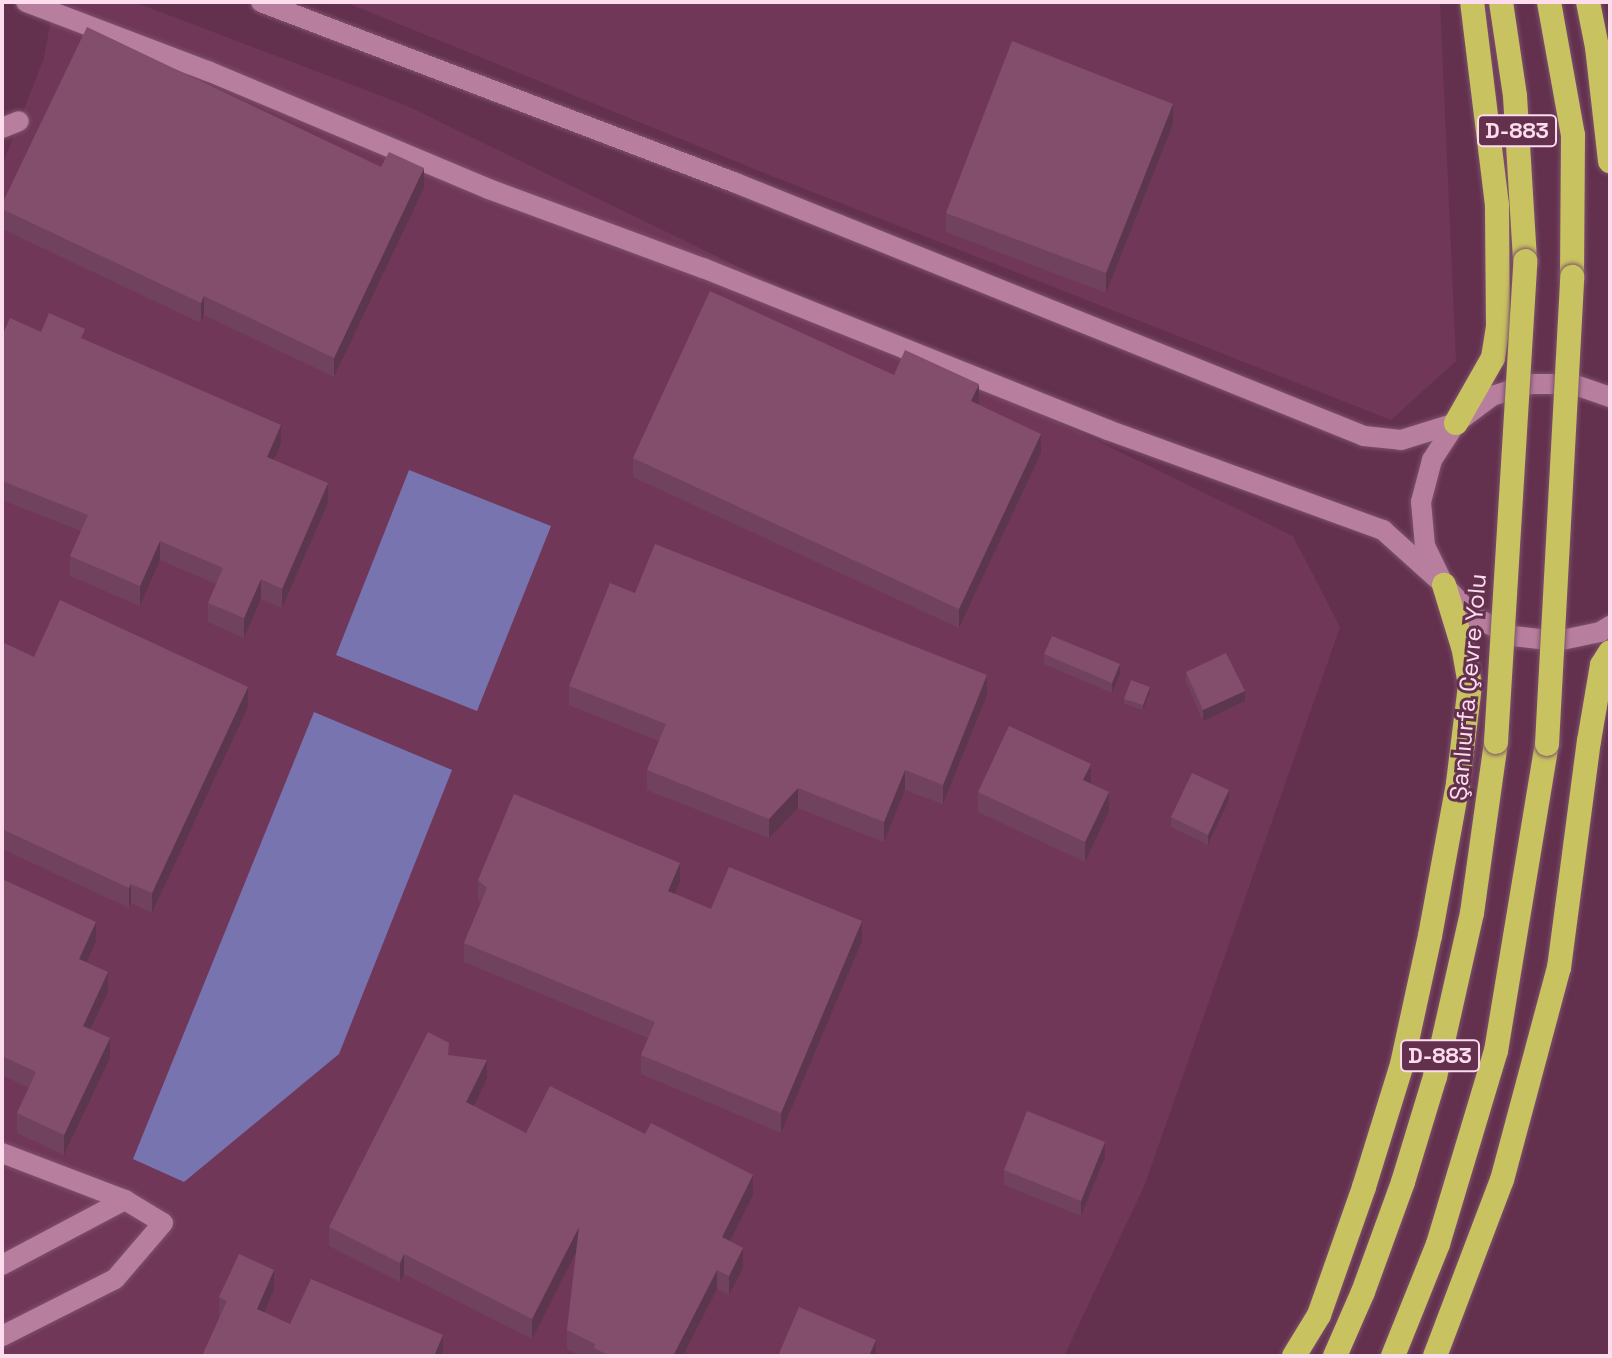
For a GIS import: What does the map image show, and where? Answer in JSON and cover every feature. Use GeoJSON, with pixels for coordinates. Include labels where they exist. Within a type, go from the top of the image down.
{"type":"FeatureCollection","features":[{"type":"Feature","properties":{"kind":"highway"},"geometry":{"type":"LineString","coordinates":[[1456,423],[1489,368],[1498,326],[1497,205],[1472,2]]}},
{"type":"Feature","properties":{"kind":"highway","name":"Şanlıurfa Çevre Yolu"},"geometry":{"type":"LineString","coordinates":[[1335,1356],[1388,1224],[1435,1077],[1472,913],[1496,742],[1525,261],[1515,96],[1501,2]]}},
{"type":"Feature","properties":{"kind":"highway","name":"D-883"},"geometry":{"type":"LineString","coordinates":[[1393,1356],[1438,1244],[1496,1051],[1547,744],[1572,277],[1573,135],[1549,2]]}},
{"type":"Feature","properties":{"kind":"highway"},"geometry":{"type":"LineString","coordinates":[[1588,2],[1597,47],[1610,161]]}},
{"type":"Feature","properties":{"kind":"highway"},"geometry":{"type":"LineString","coordinates":[[1294,1356],[1319,1315],[1364,1187],[1402,1064],[1430,936],[1458,783],[1470,685],[1463,647],[1444,585]]}},
{"type":"Feature","properties":{"kind":"highway"},"geometry":{"type":"LineString","coordinates":[[1435,1356],[1502,1180],[1559,968],[1589,741],[1602,665],[1610,652]]}},
{"type":"Feature","properties":{"kind":"street"},"geometry":{"type":"LineString","coordinates":[[26,2],[208,71],[489,189],[703,268],[1108,430],[1383,530],[1474,617],[1513,636],[1557,641],[1600,632],[1610,626]]}},
{"type":"Feature","properties":{"kind":"street"},"geometry":{"type":"LineString","coordinates":[[261,2],[736,183],[1364,436],[1401,440],[1456,423],[1492,396],[1531,384],[1573,384],[1610,397]]}},
{"type":"Feature","properties":{"kind":"street"},"geometry":{"type":"LineString","coordinates":[[1444,585],[1425,546],[1421,502],[1432,460],[1456,423]]}},
{"type":"Feature","properties":{"kind":"street"},"geometry":{"type":"LineString","coordinates":[[2,1153],[125,1200],[163,1223],[115,1279],[2,1336]]}},
{"type":"Feature","properties":{"kind":"street"},"geometry":{"type":"LineString","coordinates":[[2,1265],[125,1200]]}},
{"type":"Feature","properties":{"kind":"shaded area"},"geometry":{"type":"Polygon","coordinates":[[[54,2],[134,2],[405,105],[1293,536],[1340,627],[1145,1184],[1064,1356],[2,1356],[2,166],[44,58],[54,2]]]}},
{"type":"Feature","properties":{"kind":"shaded area"},"geometry":{"type":"Polygon","coordinates":[[[345,2],[1440,2],[1456,361],[1391,420],[757,170],[345,2]]]}},
{"type":"Feature","properties":{"kind":"shaded area"},"geometry":{"type":"Polygon","coordinates":[[[409,470],[551,526],[477,711],[336,655],[409,470]]]}},
{"type":"Feature","properties":{"kind":"shaded area"},"geometry":{"type":"Polygon","coordinates":[[[314,712],[452,770],[339,1054],[184,1182],[133,1159],[314,712]]]}},
{"type":"Feature","properties":{"kind":"building"},"geometry":{"type":"Polygon","coordinates":[[[87,27],[381,167],[389,152],[424,168],[334,358],[204,296],[201,303],[2,209],[87,27]]]}},
{"type":"Feature","properties":{"kind":"building"},"geometry":{"type":"Polygon","coordinates":[[[1012,41],[1173,104],[1106,273],[946,213],[1012,41]]]}},
{"type":"Feature","properties":{"kind":"building"},"geometry":{"type":"Polygon","coordinates":[[[710,291],[894,375],[905,350],[979,384],[971,401],[1041,434],[959,609],[633,458],[710,291]]]}},
{"type":"Feature","properties":{"kind":"building"},"geometry":{"type":"Polygon","coordinates":[[[49,313],[85,329],[81,338],[281,425],[267,457],[328,483],[282,589],[261,579],[244,618],[208,603],[223,568],[160,541],[140,586],[70,556],[88,515],[2,481],[2,336],[10,318],[41,332],[49,313]]]}},
{"type":"Feature","properties":{"kind":"building"},"geometry":{"type":"Polygon","coordinates":[[[655,544],[987,675],[943,785],[905,770],[884,822],[798,788],[769,819],[647,770],[666,724],[569,686],[610,583],[635,593],[655,544]]]}},
{"type":"Feature","properties":{"kind":"building"},"geometry":{"type":"Polygon","coordinates":[[[60,600],[248,687],[152,893],[131,884],[129,888],[2,829],[2,642],[34,657],[60,600]]]}},
{"type":"Feature","properties":{"kind":"building"},"geometry":{"type":"Polygon","coordinates":[[[1052,636],[1120,664],[1112,683],[1044,654],[1052,636]]]}},
{"type":"Feature","properties":{"kind":"building"},"geometry":{"type":"Polygon","coordinates":[[[1226,653],[1245,691],[1203,710],[1186,672],[1226,653]]]}},
{"type":"Feature","properties":{"kind":"building"},"geometry":{"type":"Polygon","coordinates":[[[1131,680],[1150,687],[1143,705],[1124,699],[1131,680]]]}},
{"type":"Feature","properties":{"kind":"building"},"geometry":{"type":"Polygon","coordinates":[[[1009,726],[1091,764],[1083,780],[1109,792],[1085,842],[978,792],[1009,726]]]}},
{"type":"Feature","properties":{"kind":"building"},"geometry":{"type":"Polygon","coordinates":[[[1192,773],[1229,790],[1208,835],[1171,817],[1192,773]]]}},
{"type":"Feature","properties":{"kind":"building"},"geometry":{"type":"Polygon","coordinates":[[[514,794],[680,863],[668,891],[711,909],[729,867],[862,921],[781,1113],[641,1055],[655,1022],[464,943],[487,888],[478,880],[514,794]]]}},
{"type":"Feature","properties":{"kind":"building"},"geometry":{"type":"Polygon","coordinates":[[[2,879],[96,922],[79,959],[108,972],[83,1026],[110,1038],[64,1135],[17,1113],[36,1072],[2,1056],[2,879]]]}},
{"type":"Feature","properties":{"kind":"building"},"geometry":{"type":"Polygon","coordinates":[[[428,1032],[449,1043],[448,1055],[487,1060],[466,1102],[526,1133],[550,1086],[645,1134],[651,1123],[753,1175],[722,1237],[743,1248],[729,1276],[717,1270],[673,1356],[610,1356],[594,1348],[595,1344],[567,1330],[579,1227],[532,1319],[404,1254],[400,1263],[329,1227],[428,1032]]]}},
{"type":"Feature","properties":{"kind":"building"},"geometry":{"type":"Polygon","coordinates":[[[1027,1111],[1105,1142],[1081,1201],[1004,1170],[1027,1111]]]}},
{"type":"Feature","properties":{"kind":"building"},"geometry":{"type":"Polygon","coordinates":[[[239,1254],[274,1270],[257,1309],[290,1324],[311,1279],[443,1335],[434,1356],[202,1356],[227,1301],[219,1297],[239,1254]]]}},
{"type":"Feature","properties":{"kind":"building"},"geometry":{"type":"Polygon","coordinates":[[[799,1307],[876,1340],[869,1356],[778,1356],[799,1307]]]}}]}
